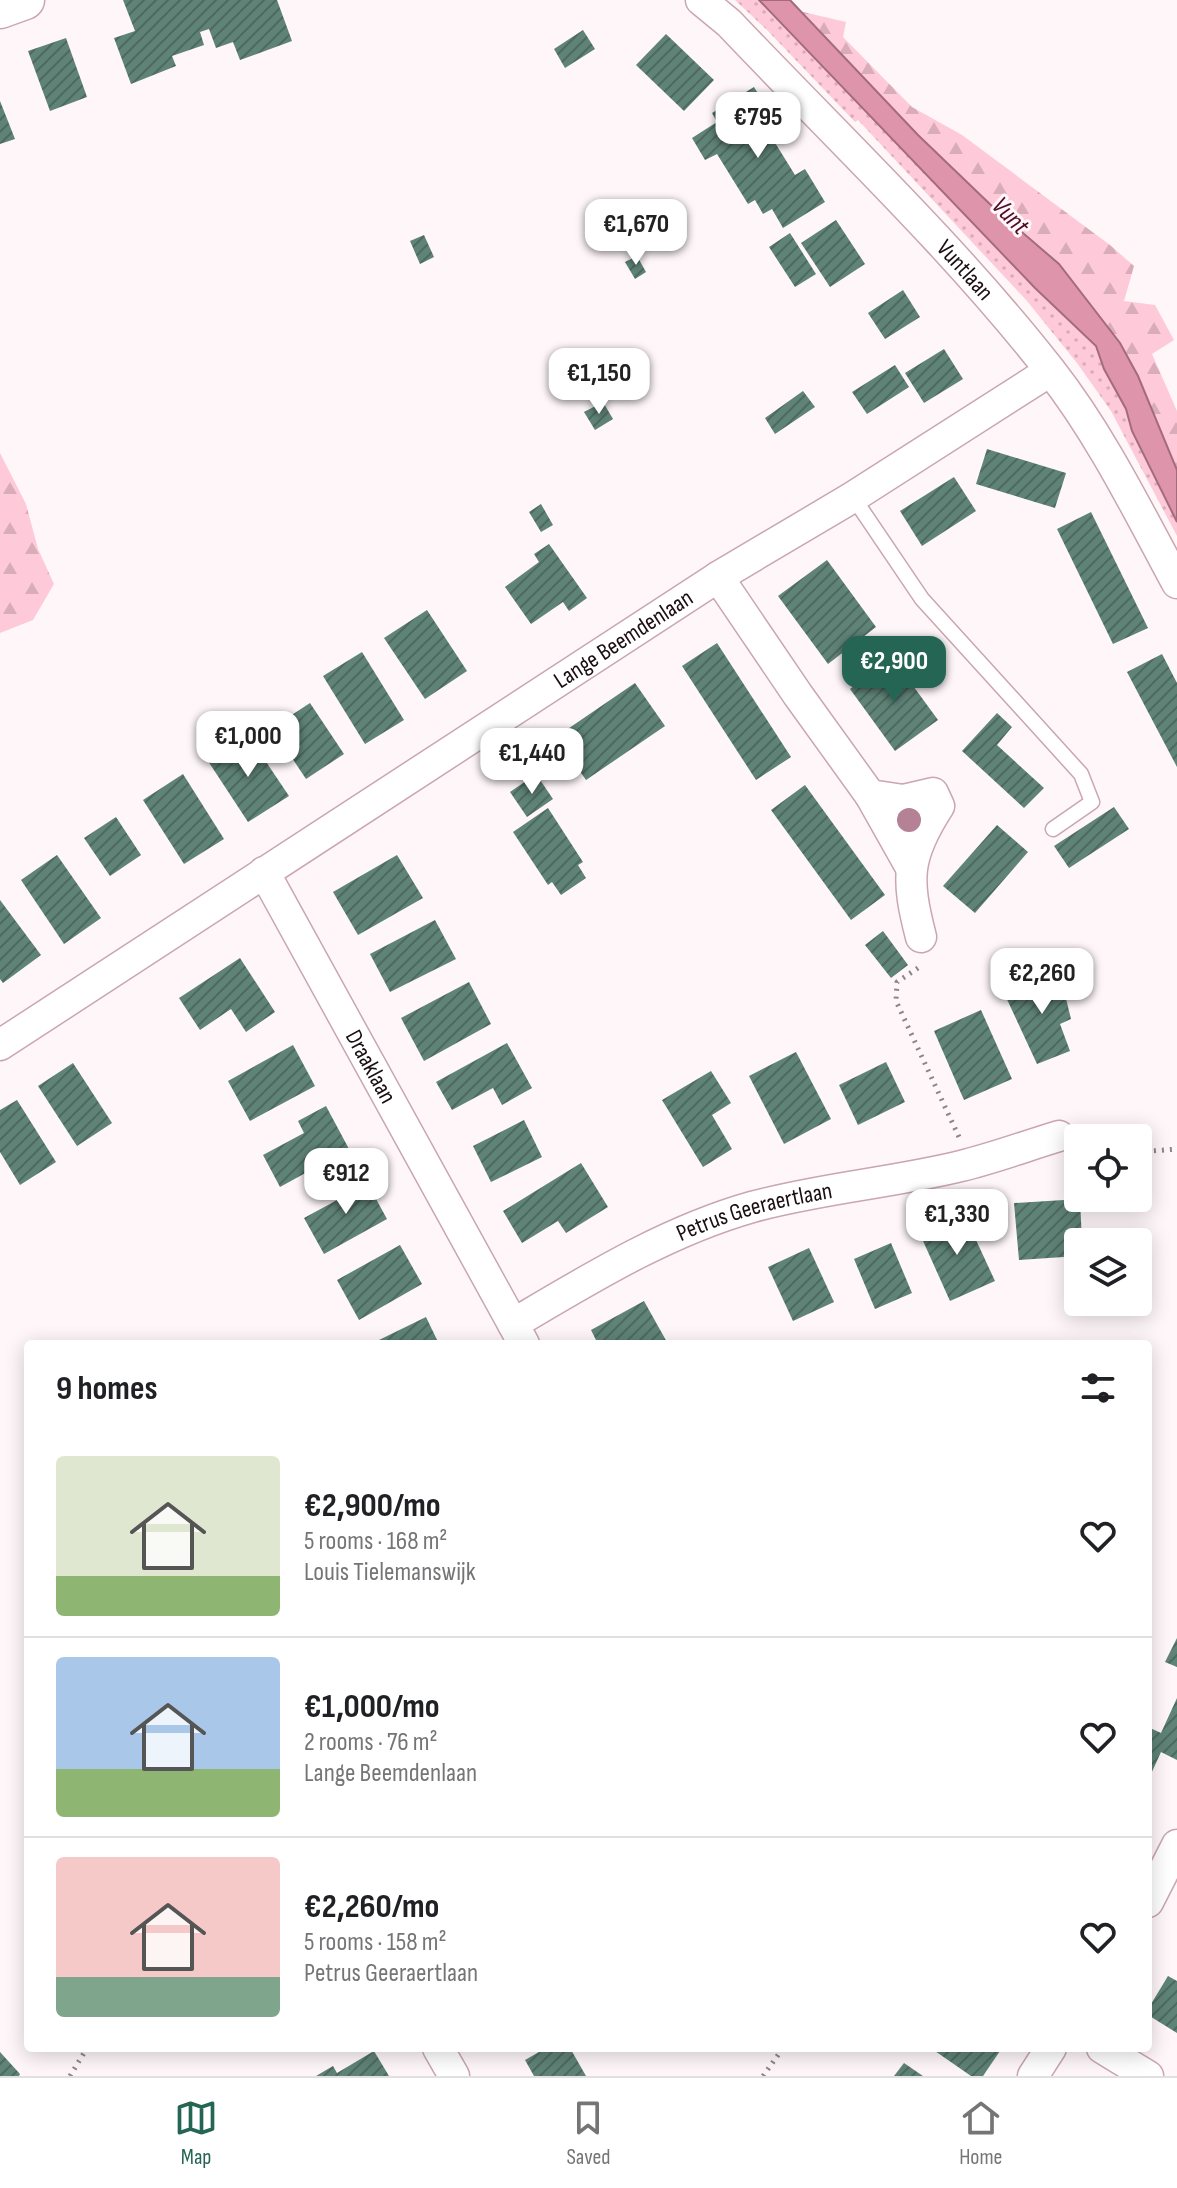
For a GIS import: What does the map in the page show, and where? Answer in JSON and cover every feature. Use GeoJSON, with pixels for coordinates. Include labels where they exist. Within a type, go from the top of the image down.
{"type":"FeatureCollection","features":[{"type":"Feature","properties":{"kind":"street"},"geometry":{"type":"LineString","coordinates":[[0,9],[25,0]]}},
{"type":"Feature","properties":{"kind":"street","name":"Vuntlaan"},"geometry":{"type":"LineString","coordinates":[[701,0],[729,23],[926,226],[1050,371],[1128,491],[1177,583]]}},
{"type":"Feature","properties":{"kind":"street","name":"Lange Beemdenlaan"},"geometry":{"type":"LineString","coordinates":[[0,1045],[718,577],[853,497],[1050,371]]}},
{"type":"Feature","properties":{"kind":"street"},"geometry":{"type":"LineString","coordinates":[[718,577],[870,795],[910,866]]}},
{"type":"Feature","properties":{"kind":"street"},"geometry":{"type":"LineString","coordinates":[[870,795],[903,800],[933,793],[939,806],[922,832],[910,866],[911,897],[921,937]]}},
{"type":"Feature","properties":{"kind":"street","name":"Draaklaan"},"geometry":{"type":"LineString","coordinates":[[264,872],[519,1334]]}},
{"type":"Feature","properties":{"kind":"street","name":"Petrus Geeraertlaan"},"geometry":{"type":"LineString","coordinates":[[519,1334],[613,1265],[750,1208],[971,1163],[1059,1136]]}},
{"type":"Feature","properties":{"kind":"street"},"geometry":{"type":"LineString","coordinates":[[1152,1894],[1177,1845]]}},
{"type":"Feature","properties":{"kind":"street"},"geometry":{"type":"LineString","coordinates":[[440,2052],[454,2076]]}},
{"type":"Feature","properties":{"kind":"street"},"geometry":{"type":"LineString","coordinates":[[1033,2076],[1048,2052]]}},
{"type":"Feature","properties":{"kind":"street"},"geometry":{"type":"LineString","coordinates":[[1109,2052],[1148,2076]]}},
{"type":"Feature","properties":{"kind":"lane"},"geometry":{"type":"LineString","coordinates":[[853,497],[922,599],[1081,774],[1092,802],[1053,829]]}},
{"type":"Feature","properties":{"kind":"path"},"geometry":{"type":"LineString","coordinates":[[921,937],[927,961],[897,982],[896,1001],[971,1163]]}},
{"type":"Feature","properties":{"kind":"path"},"geometry":{"type":"LineString","coordinates":[[1152,1151],[1177,1149]]}},
{"type":"Feature","properties":{"kind":"path"},"geometry":{"type":"LineString","coordinates":[[70,2076],[85,2052]]}},
{"type":"Feature","properties":{"kind":"path"},"geometry":{"type":"LineString","coordinates":[[763,2076],[780,2052]]}},
{"type":"Feature","properties":{"kind":"green space"},"geometry":{"type":"Polygon","coordinates":[[[735,0],[759,0],[1035,288],[1096,346],[1104,369],[1126,409],[1132,431],[1177,522],[1177,536],[1111,411],[1027,301],[858,120],[855,122],[735,0]]]}},
{"type":"Feature","properties":{"kind":"green space"},"geometry":{"type":"Polygon","coordinates":[[[799,11],[846,22],[843,37],[912,107],[962,135],[1134,266],[1124,301],[1155,305],[1174,340],[1152,354],[1177,411],[1177,470],[1138,376],[1120,343],[1059,264],[994,208],[918,135],[799,11]]]}},
{"type":"Feature","properties":{"kind":"green space"},"geometry":{"type":"Polygon","coordinates":[[[0,453],[26,504],[38,549],[54,584],[33,620],[0,633],[0,453]]]}},
{"type":"Feature","properties":{"kind":"shaded area"},"geometry":{"type":"Polygon","coordinates":[[[759,0],[790,0],[918,135],[994,208],[1059,264],[1120,343],[1138,376],[1177,470],[1177,522],[1132,431],[1126,409],[1104,369],[1096,346],[1035,288],[759,0]]]}},
{"type":"Feature","properties":{"kind":"building"},"geometry":{"type":"Polygon","coordinates":[[[123,0],[277,0],[292,41],[240,60],[233,42],[216,48],[209,29],[200,32],[204,45],[172,56],[176,66],[131,84],[114,38],[135,31],[123,0]]]}},
{"type":"Feature","properties":{"kind":"building"},"geometry":{"type":"Polygon","coordinates":[[[583,30],[595,49],[565,68],[554,49],[583,30]]]}},
{"type":"Feature","properties":{"kind":"building"},"geometry":{"type":"Polygon","coordinates":[[[666,34],[714,80],[684,111],[636,65],[666,34]]]}},
{"type":"Feature","properties":{"kind":"building"},"geometry":{"type":"Polygon","coordinates":[[[66,38],[87,97],[50,111],[28,51],[66,38]]]}},
{"type":"Feature","properties":{"kind":"building"},"geometry":{"type":"Polygon","coordinates":[[[754,87],[774,119],[764,125],[795,175],[805,169],[825,202],[783,228],[772,209],[763,214],[755,200],[748,204],[717,154],[705,160],[692,138],[717,122],[712,113],[754,87]]]}},
{"type":"Feature","properties":{"kind":"building"},"geometry":{"type":"Polygon","coordinates":[[[0,101],[15,139],[0,144],[0,101]]]}},
{"type":"Feature","properties":{"kind":"building"},"geometry":{"type":"Polygon","coordinates":[[[836,220],[865,264],[830,287],[801,243],[836,220]]]}},
{"type":"Feature","properties":{"kind":"building"},"geometry":{"type":"Polygon","coordinates":[[[616,222],[627,238],[615,246],[605,229],[616,222]]]}},
{"type":"Feature","properties":{"kind":"building"},"geometry":{"type":"Polygon","coordinates":[[[790,233],[816,274],[795,287],[769,247],[790,233]]]}},
{"type":"Feature","properties":{"kind":"building"},"geometry":{"type":"Polygon","coordinates":[[[424,235],[434,257],[420,264],[410,241],[424,235]]]}},
{"type":"Feature","properties":{"kind":"building"},"geometry":{"type":"Polygon","coordinates":[[[637,256],[646,272],[635,279],[625,262],[637,256]]]}},
{"type":"Feature","properties":{"kind":"building"},"geometry":{"type":"Polygon","coordinates":[[[903,290],[920,317],[885,339],[868,313],[903,290]]]}},
{"type":"Feature","properties":{"kind":"building"},"geometry":{"type":"Polygon","coordinates":[[[944,349],[963,379],[924,403],[905,373],[944,349]]]}},
{"type":"Feature","properties":{"kind":"building"},"geometry":{"type":"Polygon","coordinates":[[[895,365],[909,387],[867,414],[852,392],[895,365]]]}},
{"type":"Feature","properties":{"kind":"building"},"geometry":{"type":"Polygon","coordinates":[[[803,391],[815,407],[775,434],[765,418],[803,391]]]}},
{"type":"Feature","properties":{"kind":"building"},"geometry":{"type":"Polygon","coordinates":[[[603,402],[613,419],[595,430],[584,412],[603,402]]]}},
{"type":"Feature","properties":{"kind":"building"},"geometry":{"type":"Polygon","coordinates":[[[987,449],[1066,473],[1055,508],[976,484],[987,449]]]}},
{"type":"Feature","properties":{"kind":"building"},"geometry":{"type":"Polygon","coordinates":[[[954,477],[976,511],[922,546],[900,511],[954,477]]]}},
{"type":"Feature","properties":{"kind":"building"},"geometry":{"type":"Polygon","coordinates":[[[541,504],[553,525],[541,532],[529,512],[541,504]]]}},
{"type":"Feature","properties":{"kind":"building"},"geometry":{"type":"Polygon","coordinates":[[[1091,512],[1148,628],[1113,644],[1057,529],[1091,512]]]}},
{"type":"Feature","properties":{"kind":"building"},"geometry":{"type":"Polygon","coordinates":[[[549,544],[587,598],[569,611],[563,602],[531,624],[505,587],[539,562],[534,554],[549,544]]]}},
{"type":"Feature","properties":{"kind":"building"},"geometry":{"type":"Polygon","coordinates":[[[827,560],[876,627],[828,664],[778,596],[827,560]]]}},
{"type":"Feature","properties":{"kind":"building"},"geometry":{"type":"Polygon","coordinates":[[[427,610],[467,671],[425,699],[384,638],[427,610]]]}},
{"type":"Feature","properties":{"kind":"building"},"geometry":{"type":"Polygon","coordinates":[[[717,643],[791,757],[756,780],[682,666],[717,643]]]}},
{"type":"Feature","properties":{"kind":"building"},"geometry":{"type":"Polygon","coordinates":[[[362,652],[404,720],[365,744],[323,676],[362,652]]]}},
{"type":"Feature","properties":{"kind":"building"},"geometry":{"type":"Polygon","coordinates":[[[1162,654],[1177,683],[1177,767],[1127,672],[1162,654]]]}},
{"type":"Feature","properties":{"kind":"building"},"geometry":{"type":"Polygon","coordinates":[[[892,657],[938,720],[895,751],[850,689],[892,657]]]}},
{"type":"Feature","properties":{"kind":"building"},"geometry":{"type":"Polygon","coordinates":[[[635,683],[665,726],[586,780],[556,737],[635,683]]]}},
{"type":"Feature","properties":{"kind":"building"},"geometry":{"type":"Polygon","coordinates":[[[310,703],[344,754],[306,779],[272,728],[310,703]]]}},
{"type":"Feature","properties":{"kind":"building"},"geometry":{"type":"Polygon","coordinates":[[[997,713],[1012,727],[997,745],[1044,788],[1024,808],[962,751],[997,713]]]}},
{"type":"Feature","properties":{"kind":"building"},"geometry":{"type":"Polygon","coordinates":[[[248,735],[289,796],[248,822],[208,761],[248,735]]]}},
{"type":"Feature","properties":{"kind":"building"},"geometry":{"type":"Polygon","coordinates":[[[183,774],[224,839],[184,864],[143,800],[183,774]]]}},
{"type":"Feature","properties":{"kind":"building"},"geometry":{"type":"Polygon","coordinates":[[[536,774],[553,799],[527,817],[510,792],[536,774]]]}},
{"type":"Feature","properties":{"kind":"building"},"geometry":{"type":"Polygon","coordinates":[[[805,785],[885,895],[851,920],[771,810],[805,785]]]}},
{"type":"Feature","properties":{"kind":"building"},"geometry":{"type":"Polygon","coordinates":[[[1114,807],[1129,829],[1069,868],[1054,846],[1114,807]]]}},
{"type":"Feature","properties":{"kind":"building"},"geometry":{"type":"Polygon","coordinates":[[[548,808],[583,862],[578,865],[586,878],[561,895],[552,882],[548,885],[513,832],[548,808]]]}},
{"type":"Feature","properties":{"kind":"building"},"geometry":{"type":"Polygon","coordinates":[[[116,817],[141,855],[110,876],[84,838],[116,817]]]}},
{"type":"Feature","properties":{"kind":"building"},"geometry":{"type":"Polygon","coordinates":[[[997,825],[1028,852],[975,913],[943,886],[997,825]]]}},
{"type":"Feature","properties":{"kind":"building"},"geometry":{"type":"Polygon","coordinates":[[[57,855],[101,918],[64,944],[21,880],[57,855]]]}},
{"type":"Feature","properties":{"kind":"building"},"geometry":{"type":"Polygon","coordinates":[[[397,855],[423,898],[358,935],[333,892],[397,855]]]}},
{"type":"Feature","properties":{"kind":"building"},"geometry":{"type":"Polygon","coordinates":[[[0,900],[41,955],[3,983],[0,979],[0,900]]]}},
{"type":"Feature","properties":{"kind":"building"},"geometry":{"type":"Polygon","coordinates":[[[435,920],[456,959],[390,992],[370,954],[435,920]]]}},
{"type":"Feature","properties":{"kind":"building"},"geometry":{"type":"Polygon","coordinates":[[[883,931],[908,965],[891,978],[865,945],[883,931]]]}},
{"type":"Feature","properties":{"kind":"building"},"geometry":{"type":"Polygon","coordinates":[[[240,958],[275,1012],[246,1032],[231,1009],[200,1030],[179,998],[240,958]]]}},
{"type":"Feature","properties":{"kind":"building"},"geometry":{"type":"Polygon","coordinates":[[[1059,970],[1071,1019],[1060,1024],[1070,1051],[1037,1064],[1005,995],[1059,970]]]}},
{"type":"Feature","properties":{"kind":"building"},"geometry":{"type":"Polygon","coordinates":[[[469,982],[491,1024],[424,1061],[401,1018],[469,982]]]}},
{"type":"Feature","properties":{"kind":"building"},"geometry":{"type":"Polygon","coordinates":[[[981,1010],[1012,1079],[964,1100],[934,1031],[981,1010]]]}},
{"type":"Feature","properties":{"kind":"building"},"geometry":{"type":"Polygon","coordinates":[[[507,1043],[532,1088],[502,1105],[493,1088],[452,1110],[436,1082],[507,1043]]]}},
{"type":"Feature","properties":{"kind":"building"},"geometry":{"type":"Polygon","coordinates":[[[293,1045],[315,1086],[250,1121],[228,1081],[293,1045]]]}},
{"type":"Feature","properties":{"kind":"building"},"geometry":{"type":"Polygon","coordinates":[[[796,1052],[831,1119],[784,1144],[749,1076],[796,1052]]]}},
{"type":"Feature","properties":{"kind":"building"},"geometry":{"type":"Polygon","coordinates":[[[886,1062],[905,1102],[858,1125],[839,1085],[886,1062]]]}},
{"type":"Feature","properties":{"kind":"building"},"geometry":{"type":"Polygon","coordinates":[[[73,1063],[112,1123],[77,1146],[38,1086],[73,1063]]]}},
{"type":"Feature","properties":{"kind":"building"},"geometry":{"type":"Polygon","coordinates":[[[711,1071],[731,1103],[712,1115],[732,1149],[703,1167],[662,1100],[711,1071]]]}},
{"type":"Feature","properties":{"kind":"building"},"geometry":{"type":"Polygon","coordinates":[[[17,1100],[56,1162],[20,1185],[0,1152],[0,1110],[17,1100]]]}},
{"type":"Feature","properties":{"kind":"building"},"geometry":{"type":"Polygon","coordinates":[[[326,1106],[349,1149],[280,1187],[263,1155],[304,1133],[298,1121],[326,1106]]]}},
{"type":"Feature","properties":{"kind":"building"},"geometry":{"type":"Polygon","coordinates":[[[524,1120],[542,1157],[491,1182],[473,1146],[524,1120]]]}},
{"type":"Feature","properties":{"kind":"building"},"geometry":{"type":"Polygon","coordinates":[[[581,1163],[608,1207],[566,1233],[558,1221],[522,1243],[503,1211],[581,1163]]]}},
{"type":"Feature","properties":{"kind":"building"},"geometry":{"type":"Polygon","coordinates":[[[364,1177],[387,1219],[324,1254],[304,1218],[339,1199],[335,1192],[364,1177]]]}},
{"type":"Feature","properties":{"kind":"building"},"geometry":{"type":"Polygon","coordinates":[[[1064,1200],[1064,1212],[1081,1212],[1081,1228],[1064,1228],[1064,1257],[1019,1260],[1014,1203],[1064,1200]]]}},
{"type":"Feature","properties":{"kind":"building"},"geometry":{"type":"Polygon","coordinates":[[[963,1212],[995,1281],[950,1301],[919,1232],[963,1212]]]}},
{"type":"Feature","properties":{"kind":"building"},"geometry":{"type":"Polygon","coordinates":[[[891,1243],[912,1293],[875,1309],[854,1259],[891,1243]]]}},
{"type":"Feature","properties":{"kind":"building"},"geometry":{"type":"Polygon","coordinates":[[[400,1245],[422,1284],[359,1320],[337,1280],[400,1245]]]}},
{"type":"Feature","properties":{"kind":"building"},"geometry":{"type":"Polygon","coordinates":[[[809,1248],[834,1302],[793,1321],[768,1267],[809,1248]]]}},
{"type":"Feature","properties":{"kind":"building"},"geometry":{"type":"Polygon","coordinates":[[[644,1301],[666,1340],[596,1340],[591,1330],[644,1301]]]}},
{"type":"Feature","properties":{"kind":"building"},"geometry":{"type":"Polygon","coordinates":[[[426,1317],[437,1340],[379,1340],[426,1317]]]}},
{"type":"Feature","properties":{"kind":"building"},"geometry":{"type":"Polygon","coordinates":[[[1177,1638],[1177,1667],[1165,1662],[1177,1638]]]}},
{"type":"Feature","properties":{"kind":"building"},"geometry":{"type":"Polygon","coordinates":[[[1177,1698],[1177,1760],[1161,1752],[1152,1772],[1152,1729],[1161,1733],[1177,1698]]]}},
{"type":"Feature","properties":{"kind":"building"},"geometry":{"type":"Polygon","coordinates":[[[1168,1976],[1177,1981],[1177,2033],[1152,2017],[1152,2002],[1168,1976]]]}},
{"type":"Feature","properties":{"kind":"building"},"geometry":{"type":"Polygon","coordinates":[[[0,2052],[20,2074],[19,2076],[0,2076],[0,2052]]]}},
{"type":"Feature","properties":{"kind":"building"},"geometry":{"type":"Polygon","coordinates":[[[375,2052],[389,2076],[316,2076],[333,2066],[337,2073],[375,2052]]]}},
{"type":"Feature","properties":{"kind":"building"},"geometry":{"type":"Polygon","coordinates":[[[539,2052],[572,2052],[586,2076],[534,2076],[525,2060],[539,2052]]]}},
{"type":"Feature","properties":{"kind":"building"},"geometry":{"type":"Polygon","coordinates":[[[936,2052],[999,2052],[983,2076],[971,2076],[936,2052]]]}},
{"type":"Feature","properties":{"kind":"building"},"geometry":{"type":"Polygon","coordinates":[[[904,2063],[923,2076],[894,2076],[904,2063]]]}},
{"type":"Feature","properties":{"kind":"water label","name":"Vunt"},"geometry":{"type":"Point","coordinates":[1011,215]}}]}
